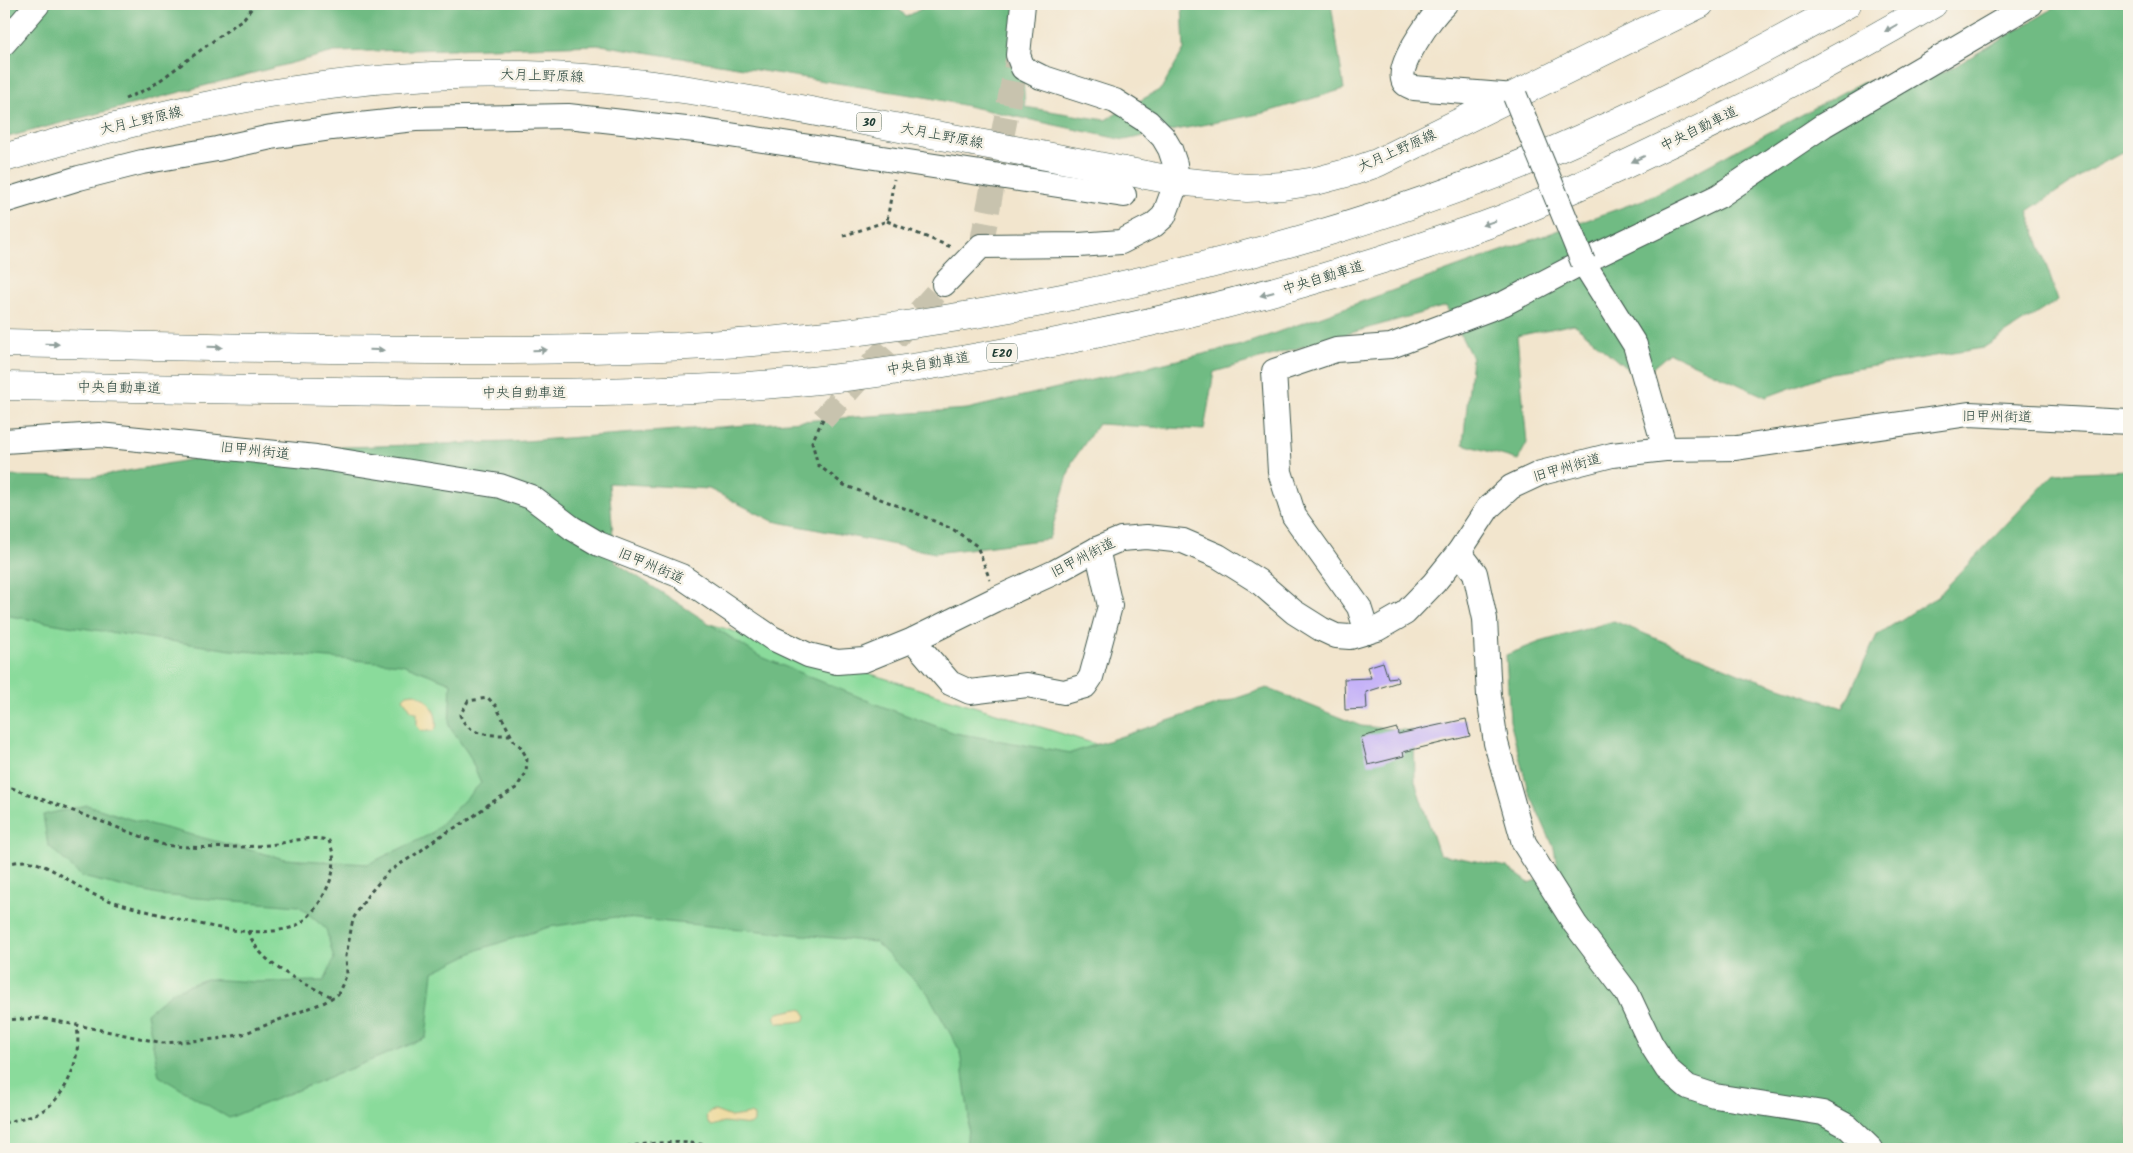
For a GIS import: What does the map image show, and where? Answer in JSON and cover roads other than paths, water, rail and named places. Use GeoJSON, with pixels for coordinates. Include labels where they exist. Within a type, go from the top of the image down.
{"type":"FeatureCollection","features":[{"type":"Feature","properties":{"kind":"main road","name":"大月上野原線"},"geometry":{"type":"LineString","coordinates":[[4,158],[106,130],[245,97],[312,86],[386,79],[526,75],[596,78],[671,86],[749,98],[1176,181],[1248,188],[1283,186],[1325,178],[1378,163],[1700,4]]}},
{"type":"Feature","properties":{"kind":"main road"},"geometry":{"type":"LineString","coordinates":[[4,343],[427,351],[668,347],[786,340],[1013,308],[1141,282],[1260,251],[1378,216],[1486,178],[1588,136],[1687,89],[1847,4]]}},
{"type":"Feature","properties":{"kind":"main road","name":"中央自動車道"},"geometry":{"type":"LineString","coordinates":[[4,386],[422,393],[669,390],[792,383],[1023,350],[1146,324],[1268,294],[1383,259],[1501,219],[1612,171],[1714,123],[1821,68],[1933,4]]}},
{"type":"Feature","properties":{"kind":"street"},"geometry":{"type":"LineString","coordinates":[[4,44],[38,4]]}},
{"type":"Feature","properties":{"kind":"street"},"geometry":{"type":"LineString","coordinates":[[944,284],[981,246],[1079,245],[1122,242],[1154,225],[1164,216],[1176,181],[1175,164],[1170,149],[1163,137],[1148,122],[1114,101],[1041,77],[1023,68],[1018,55],[1023,4]]}},
{"type":"Feature","properties":{"kind":"street"},"geometry":{"type":"LineString","coordinates":[[1445,4],[1437,11],[1412,48],[1402,70],[1403,80],[1407,86],[1414,88],[1515,96],[1583,262],[1635,345],[1665,449]]}},
{"type":"Feature","properties":{"kind":"street"},"geometry":{"type":"LineString","coordinates":[[1367,632],[1359,607],[1294,516],[1280,472],[1274,371],[1336,350],[1391,346],[1505,303],[1583,262],[1719,196],[1824,125],[2031,4]]}},
{"type":"Feature","properties":{"kind":"street"},"geometry":{"type":"LineString","coordinates":[[4,201],[79,178],[142,162],[217,149],[271,137],[424,118],[568,116],[704,131],[897,162],[1124,195]]}},
{"type":"Feature","properties":{"kind":"street","name":"旧甲州街道"},"geometry":{"type":"LineString","coordinates":[[4,441],[99,435],[316,457],[500,486],[531,497],[572,528],[599,544],[681,576],[772,638],[808,655],[838,662],[864,660],[913,640],[1121,539],[1147,536],[1183,541],[1218,556],[1258,581],[1294,612],[1321,630],[1336,636],[1343,636],[1377,629],[1405,613],[1434,583],[1459,552],[1488,508],[1511,487],[1541,473],[1612,455],[1665,449],[1736,448],[1969,414],[2129,422]]}},
{"type":"Feature","properties":{"kind":"street"},"geometry":{"type":"LineString","coordinates":[[913,640],[950,683],[970,692],[1027,685],[1064,692],[1085,686],[1091,677],[1110,606],[1097,549]]}},
{"type":"Feature","properties":{"kind":"street"},"geometry":{"type":"LineString","coordinates":[[1459,552],[1475,573],[1485,619],[1489,696],[1496,743],[1524,843],[1575,924],[1627,993],[1651,1044],[1667,1069],[1688,1087],[1715,1096],[1823,1113],[1847,1126],[1871,1149]]}},
{"type":"Feature","properties":{"kind":"tunnel"},"geometry":{"type":"LineString","coordinates":[[981,246],[1018,55]]}},
{"type":"Feature","properties":{"kind":"tunnel"},"geometry":{"type":"LineString","coordinates":[[823,419],[944,284]]}}]}
